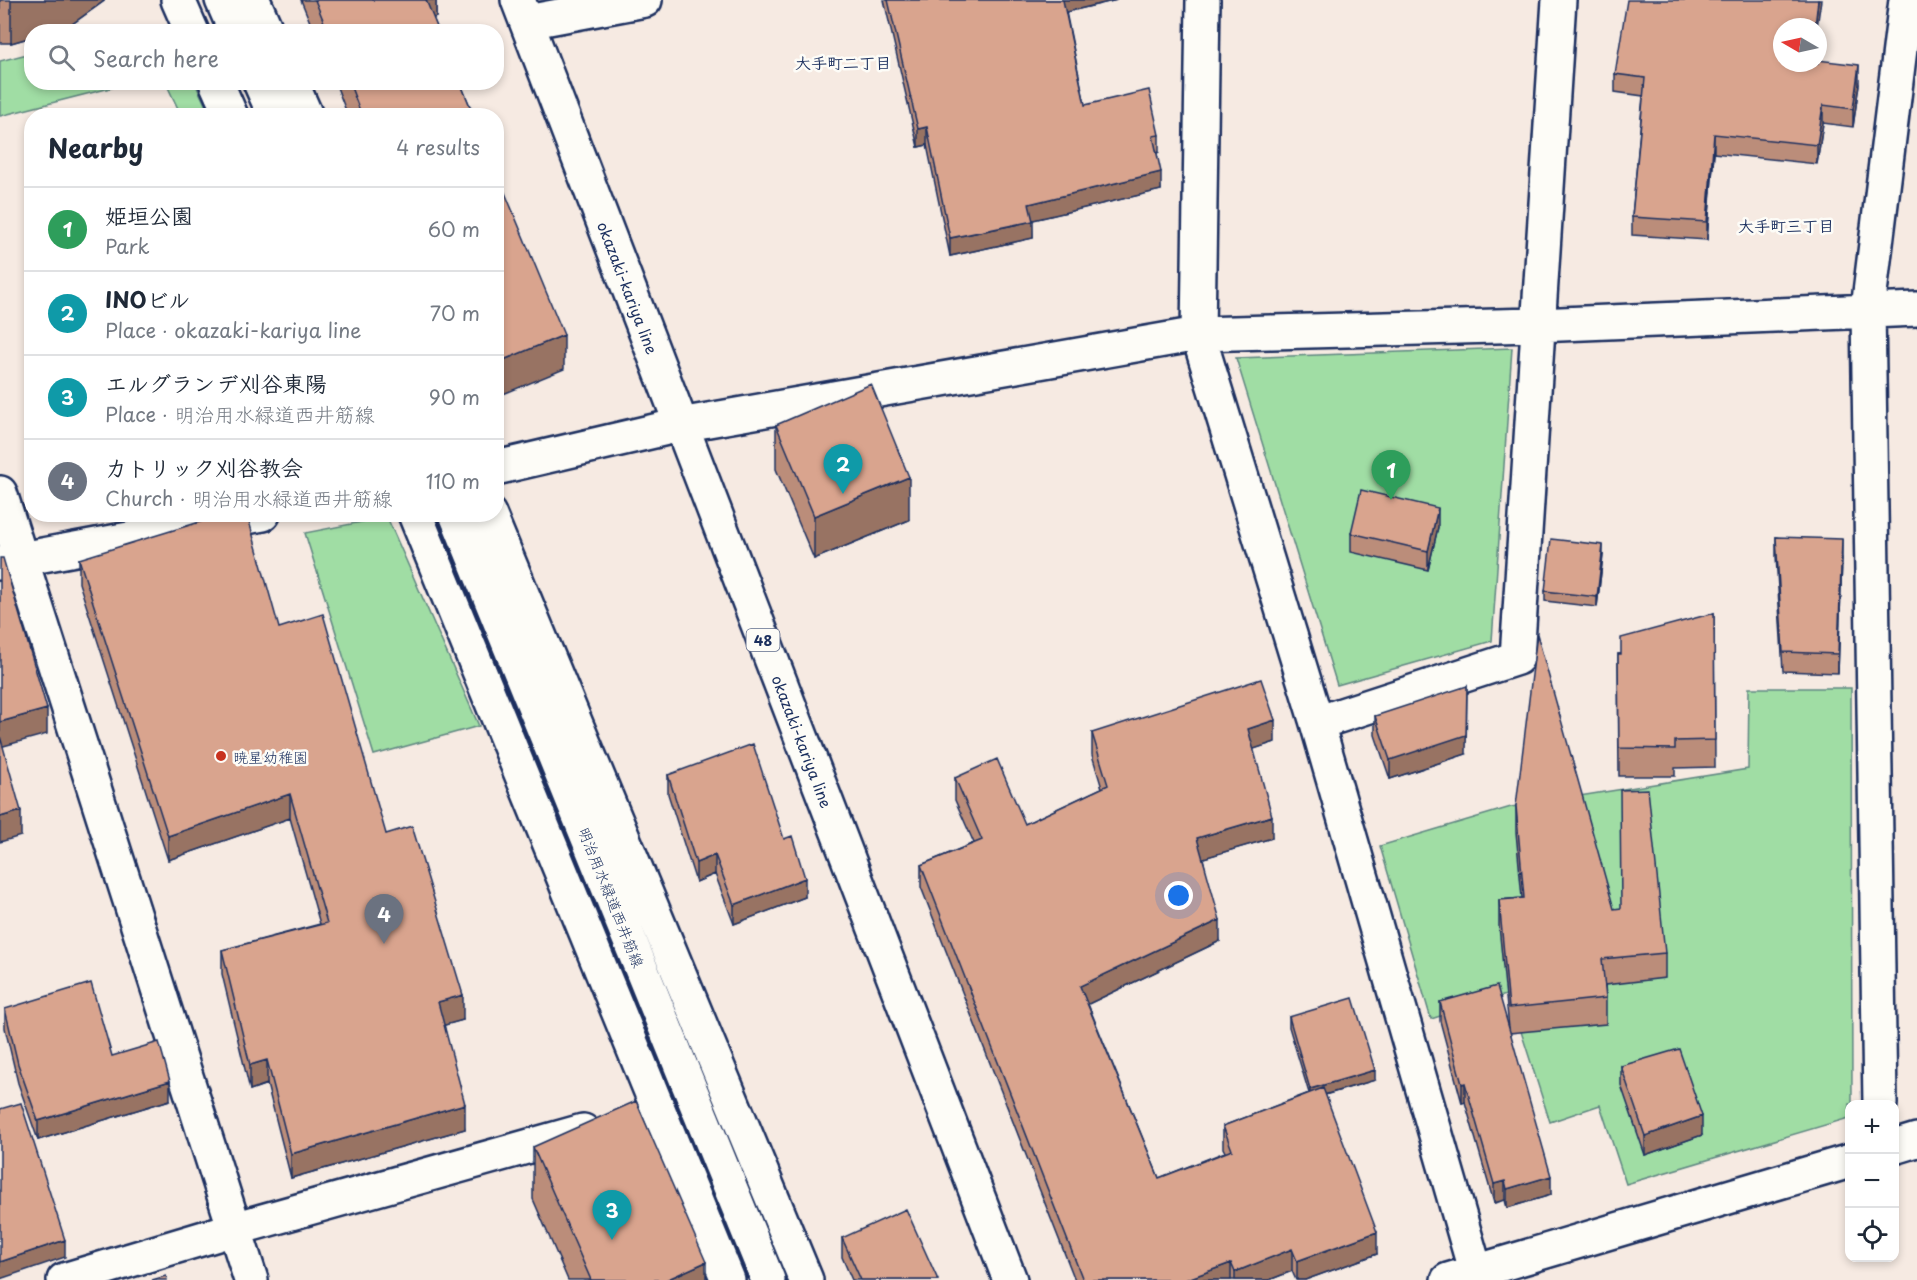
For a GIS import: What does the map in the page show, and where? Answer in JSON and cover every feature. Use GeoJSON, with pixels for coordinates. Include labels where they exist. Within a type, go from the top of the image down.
{"type":"FeatureCollection","features":[{"type":"Feature","properties":{"kind":"street"},"geometry":{"type":"LineString","coordinates":[[178,0],[188,24]]}},
{"type":"Feature","properties":{"kind":"street"},"geometry":{"type":"LineString","coordinates":[[222,0],[232,24]]}},
{"type":"Feature","properties":{"kind":"street"},"geometry":{"type":"LineString","coordinates":[[253,0],[264,24]]}},
{"type":"Feature","properties":{"kind":"street"},"geometry":{"type":"LineString","coordinates":[[523,11],[645,0]]}},
{"type":"Feature","properties":{"kind":"street"},"geometry":{"type":"LineString","coordinates":[[1203,0],[1198,334],[1317,723],[1467,1277],[1845,1163]]}},
{"type":"Feature","properties":{"kind":"street"},"geometry":{"type":"LineString","coordinates":[[1317,723],[1517,658],[1559,0]]}},
{"type":"Feature","properties":{"kind":"street"},"geometry":{"type":"LineString","coordinates":[[1880,1100],[1868,309],[1905,0]]}},
{"type":"Feature","properties":{"kind":"street","name":"okazaki-kariya line"},"geometry":{"type":"LineString","coordinates":[[523,11],[1010,1280]]}},
{"type":"Feature","properties":{"kind":"street"},"geometry":{"type":"LineString","coordinates":[[220,90],[227,108]]}},
{"type":"Feature","properties":{"kind":"street"},"geometry":{"type":"LineString","coordinates":[[264,90],[271,108]]}},
{"type":"Feature","properties":{"kind":"street"},"geometry":{"type":"LineString","coordinates":[[295,90],[302,108]]}},
{"type":"Feature","properties":{"kind":"street"},"geometry":{"type":"LineString","coordinates":[[504,466],[680,425],[1198,334],[1537,325],[1868,309],[1917,309]]}},
{"type":"Feature","properties":{"kind":"street"},"geometry":{"type":"LineString","coordinates":[[0,493],[10,562],[251,1280]]}},
{"type":"Feature","properties":{"kind":"street"},"geometry":{"type":"LineString","coordinates":[[10,562],[221,522]]}},
{"type":"Feature","properties":{"kind":"street"},"geometry":{"type":"LineString","coordinates":[[418,522],[634,1117],[728,1280]]}},
{"type":"Feature","properties":{"kind":"street","name":"明治用水緑道西井筋線"},"geometry":{"type":"LineString","coordinates":[[459,522],[768,1280]]}},
{"type":"Feature","properties":{"kind":"street"},"geometry":{"type":"LineString","coordinates":[[492,522],[806,1280]]}},
{"type":"Feature","properties":{"kind":"street"},"geometry":{"type":"LineString","coordinates":[[64,1280],[234,1229],[634,1117]]}},
{"type":"Feature","properties":{"kind":"street"},"geometry":{"type":"LineString","coordinates":[[1899,1145],[1917,1140]]}},
{"type":"Feature","properties":{"kind":"green space"},"geometry":{"type":"Polygon","coordinates":[[[24,55],[24,90],[102,90],[24,108],[24,110],[0,116],[0,61],[24,55]]]}},
{"type":"Feature","properties":{"kind":"green space"},"geometry":{"type":"Polygon","coordinates":[[[169,90],[198,90],[207,108],[178,108],[169,90]]]}},
{"type":"Feature","properties":{"kind":"green space"},"geometry":{"type":"Polygon","coordinates":[[[1512,348],[1492,641],[1337,685],[1236,358],[1512,348]]]}},
{"type":"Feature","properties":{"kind":"green space"},"geometry":{"type":"Polygon","coordinates":[[[361,522],[389,522],[479,726],[374,755],[305,533],[361,522]]]}},
{"type":"Feature","properties":{"kind":"green space"},"geometry":{"type":"Polygon","coordinates":[[[1749,688],[1851,688],[1852,1100],[1845,1100],[1845,1119],[1626,1184],[1600,1105],[1550,1122],[1509,994],[1431,1019],[1380,846],[1511,807],[1748,769],[1749,688]]]}},
{"type":"Feature","properties":{"kind":"building"},"geometry":{"type":"Polygon","coordinates":[[[315,0],[426,0],[436,24],[325,24],[315,0]]]}},
{"type":"Feature","properties":{"kind":"building"},"geometry":{"type":"Polygon","coordinates":[[[888,0],[1063,0],[1085,105],[1149,90],[1159,135],[1153,136],[1161,172],[1029,204],[1033,221],[950,238],[927,127],[918,129],[888,0]]]}},
{"type":"Feature","properties":{"kind":"building"},"geometry":{"type":"Polygon","coordinates":[[[1627,0],[1818,0],[1816,18],[1773,18],[1773,72],[1827,72],[1827,61],[1859,65],[1853,109],[1823,105],[1817,145],[1714,134],[1707,222],[1632,217],[1645,78],[1615,74],[1627,0]]]}},
{"type":"Feature","properties":{"kind":"building"},"geometry":{"type":"Polygon","coordinates":[[[352,90],[463,90],[471,108],[359,108],[352,90]]]}},
{"type":"Feature","properties":{"kind":"building"},"geometry":{"type":"Polygon","coordinates":[[[504,190],[564,335],[504,360],[504,190]]]}},
{"type":"Feature","properties":{"kind":"building"},"geometry":{"type":"Polygon","coordinates":[[[871,384],[909,477],[814,516],[776,425],[871,384]]]}},
{"type":"Feature","properties":{"kind":"building"},"geometry":{"type":"Polygon","coordinates":[[[1361,490],[1438,508],[1428,551],[1351,533],[1361,490]]]}},
{"type":"Feature","properties":{"kind":"building"},"geometry":{"type":"Polygon","coordinates":[[[200,522],[249,522],[279,628],[323,614],[386,834],[412,826],[463,995],[438,1002],[465,1104],[291,1154],[267,1060],[250,1065],[222,950],[327,923],[290,794],[168,836],[79,559],[200,522]]]}},
{"type":"Feature","properties":{"kind":"building"},"geometry":{"type":"Polygon","coordinates":[[[1776,537],[1842,539],[1838,654],[1783,652],[1776,537]]]}},
{"type":"Feature","properties":{"kind":"building"},"geometry":{"type":"Polygon","coordinates":[[[1551,539],[1603,545],[1597,597],[1545,591],[1551,539]]]}},
{"type":"Feature","properties":{"kind":"building"},"geometry":{"type":"Polygon","coordinates":[[[0,558],[3,558],[47,709],[0,722],[0,558]]]}},
{"type":"Feature","properties":{"kind":"building"},"geometry":{"type":"Polygon","coordinates":[[[1714,613],[1715,740],[1675,741],[1675,749],[1619,748],[1618,654],[1621,654],[1621,638],[1714,613]]]}},
{"type":"Feature","properties":{"kind":"building"},"geometry":{"type":"Polygon","coordinates":[[[1537,634],[1614,909],[1621,908],[1620,790],[1648,789],[1665,953],[1602,959],[1606,998],[1509,1008],[1499,900],[1524,898],[1516,806],[1537,634]]]}},
{"type":"Feature","properties":{"kind":"building"},"geometry":{"type":"Polygon","coordinates":[[[1261,679],[1275,720],[1248,729],[1272,816],[1197,838],[1220,920],[1080,986],[1159,1178],[1232,1150],[1223,1126],[1323,1088],[1377,1232],[1297,1261],[1292,1249],[1235,1272],[1231,1263],[1185,1280],[1083,1280],[921,865],[982,840],[955,778],[997,759],[1025,824],[1108,785],[1092,733],[1261,679]]]}},
{"type":"Feature","properties":{"kind":"building"},"geometry":{"type":"Polygon","coordinates":[[[1467,686],[1466,735],[1390,760],[1375,716],[1467,686]]]}},
{"type":"Feature","properties":{"kind":"building"},"geometry":{"type":"Polygon","coordinates":[[[0,736],[21,811],[0,817],[0,736]]]}},
{"type":"Feature","properties":{"kind":"building"},"geometry":{"type":"Polygon","coordinates":[[[753,744],[784,839],[792,836],[805,878],[734,905],[715,855],[696,863],[668,775],[753,744]]]}},
{"type":"Feature","properties":{"kind":"building"},"geometry":{"type":"Polygon","coordinates":[[[91,983],[112,1056],[159,1042],[170,1081],[38,1121],[18,1064],[5,1009],[91,983]]]}},
{"type":"Feature","properties":{"kind":"building"},"geometry":{"type":"Polygon","coordinates":[[[1497,986],[1551,1176],[1507,1189],[1505,1181],[1494,1184],[1465,1083],[1462,1084],[1440,1002],[1497,986]]]}},
{"type":"Feature","properties":{"kind":"building"},"geometry":{"type":"Polygon","coordinates":[[[1353,998],[1375,1070],[1310,1089],[1289,1017],[1353,998]]]}},
{"type":"Feature","properties":{"kind":"building"},"geometry":{"type":"Polygon","coordinates":[[[1679,1049],[1702,1116],[1645,1136],[1621,1066],[1679,1049]]]}},
{"type":"Feature","properties":{"kind":"building"},"geometry":{"type":"Polygon","coordinates":[[[636,1101],[706,1262],[666,1280],[591,1280],[533,1147],[636,1101]]]}},
{"type":"Feature","properties":{"kind":"building"},"geometry":{"type":"Polygon","coordinates":[[[21,1103],[65,1240],[0,1262],[0,1109],[21,1103]]]}},
{"type":"Feature","properties":{"kind":"building"},"geometry":{"type":"Polygon","coordinates":[[[906,1209],[938,1280],[861,1280],[842,1238],[906,1209]]]}},
{"type":"Feature","properties":{"kind":"building"},"geometry":{"type":"Polygon","coordinates":[[[166,1276],[167,1280],[152,1280],[166,1276]]]}},
{"type":"Feature","properties":{"kind":"place","name":"INOビル"},"geometry":{"type":"Point","coordinates":[843,494]}},
{"type":"Feature","properties":{"kind":"place","name":"姫垣公園"},"geometry":{"type":"Point","coordinates":[1391,500]}},
{"type":"Feature","properties":{"kind":"place","name":"暁星幼稚園"},"geometry":{"type":"Point","coordinates":[221,756]}},
{"type":"Feature","properties":{"kind":"place","name":"カトリック刈谷教会"},"geometry":{"type":"Point","coordinates":[384,944]}},
{"type":"Feature","properties":{"kind":"place","name":"エルグランデ刈谷東陽"},"geometry":{"type":"Point","coordinates":[612,1240]}},
{"type":"Feature","properties":{"kind":"district","name":"大手町二丁目"},"geometry":{"type":"Point","coordinates":[843,62]}},
{"type":"Feature","properties":{"kind":"district","name":"大手町三丁目"},"geometry":{"type":"Point","coordinates":[1786,225]}}]}
